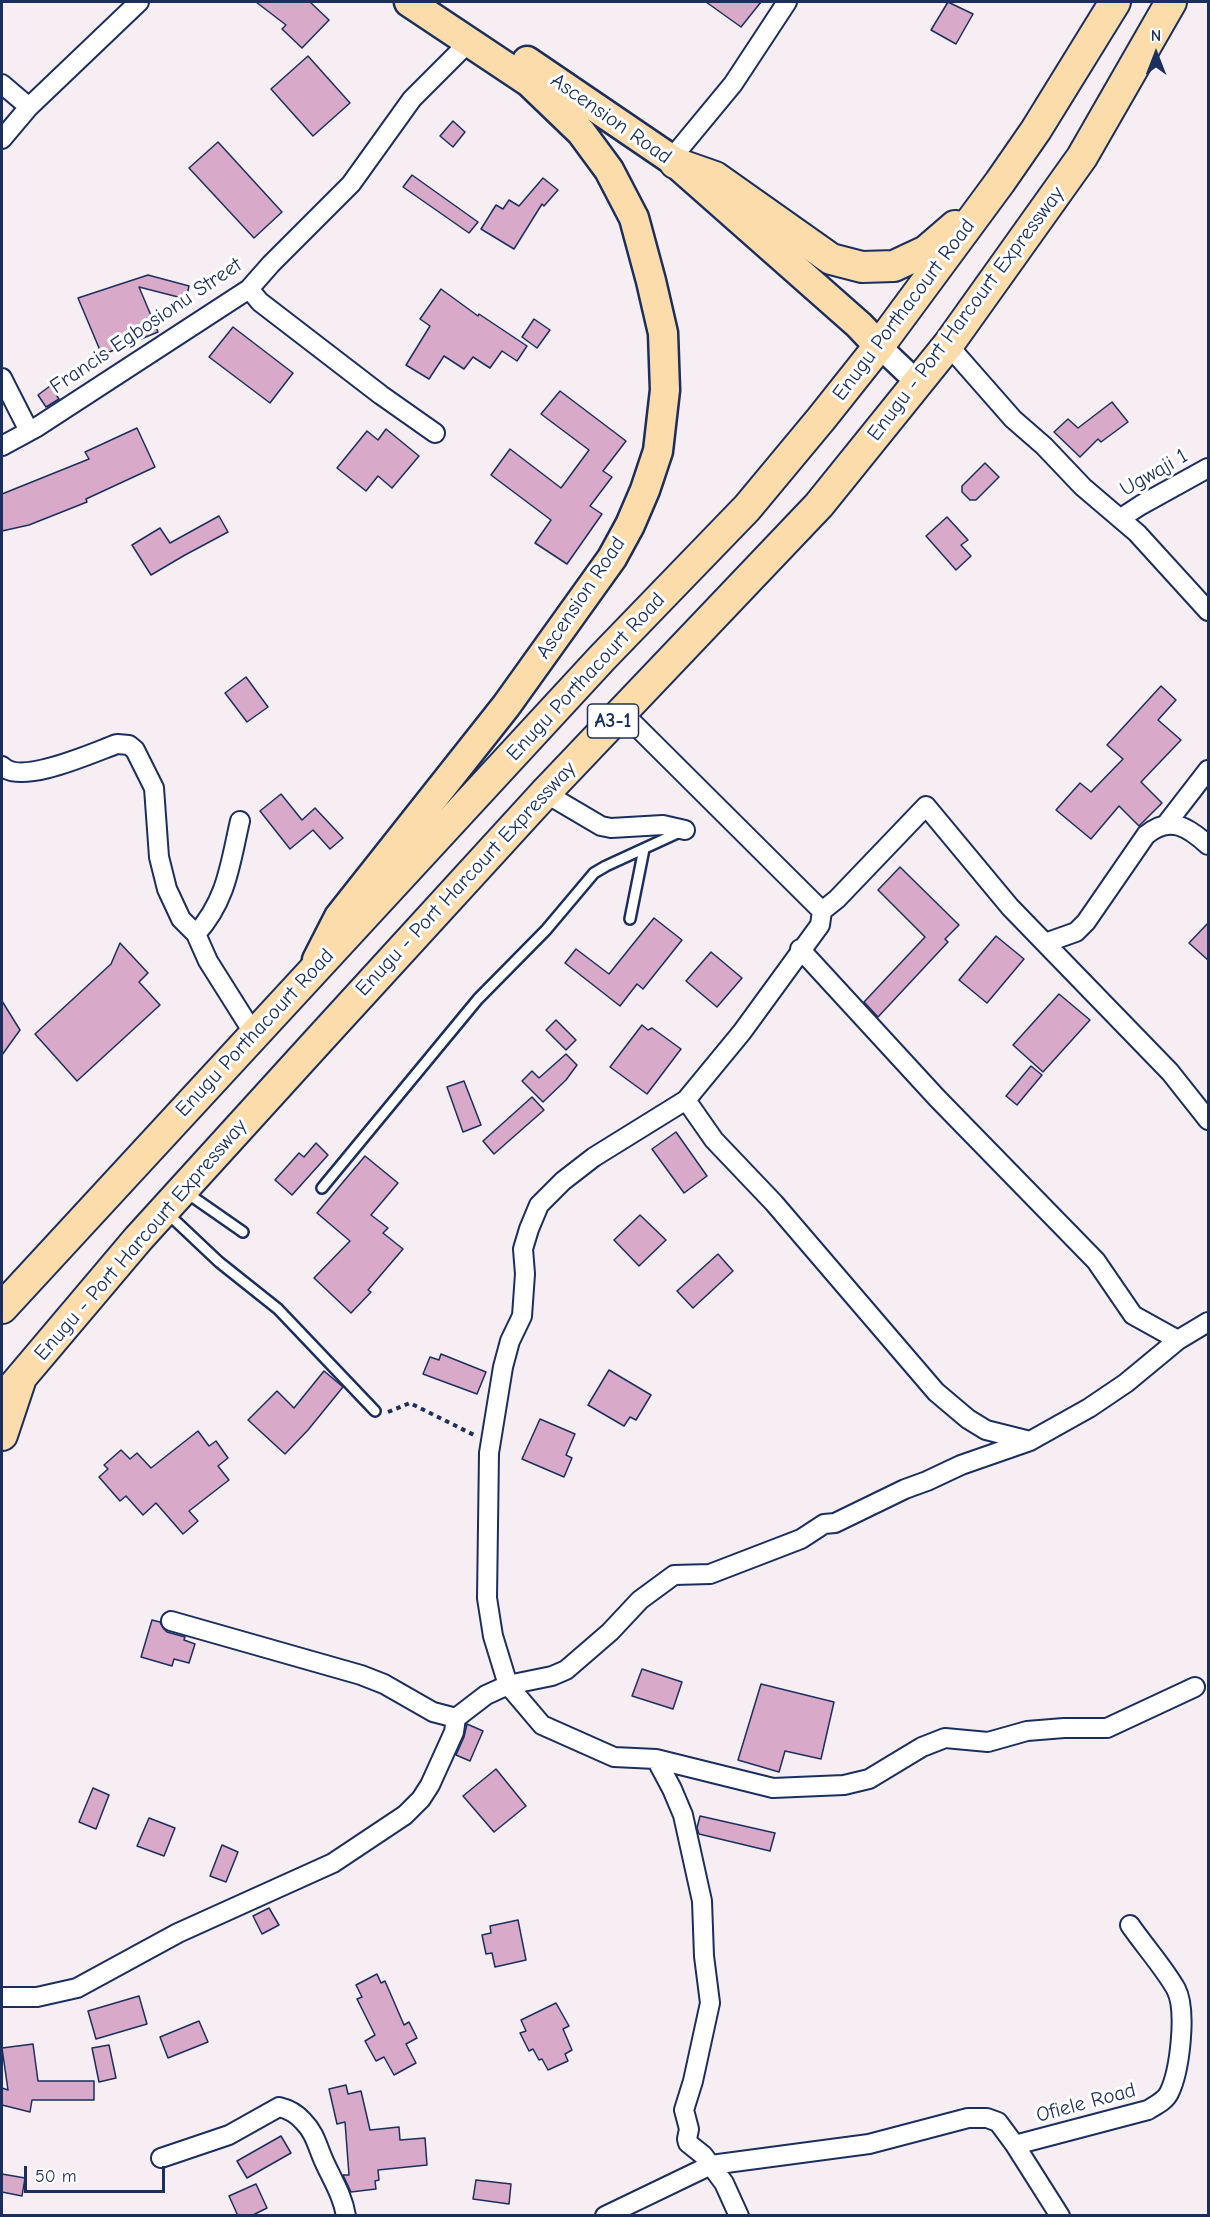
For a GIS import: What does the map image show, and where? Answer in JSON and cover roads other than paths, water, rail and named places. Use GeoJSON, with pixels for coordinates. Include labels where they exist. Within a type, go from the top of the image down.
{"type":"FeatureCollection","features":[{"type":"Feature","properties":{"kind":"highway","name":"Enugu Porthacourt Road"},"geometry":{"type":"LineString","coordinates":[[2,1308],[254,1034],[274,1016],[602,658],[747,508],[879,346],[987,200],[1036,130],[1115,2]]}},
{"type":"Feature","properties":{"kind":"highway","name":"Enugu - Port Harcourt Expressway"},"geometry":{"type":"LineString","coordinates":[[11,1390],[174,1200],[546,793],[819,505],[919,384],[1082,157],[1171,2]]}},
{"type":"Feature","properties":{"kind":"highway"},"geometry":{"type":"LineString","coordinates":[[673,161],[715,177],[831,259],[862,267],[894,266],[926,250],[987,200]]}},
{"type":"Feature","properties":{"kind":"highway"},"geometry":{"type":"LineString","coordinates":[[2,1435],[11,1390]]}},
{"type":"Feature","properties":{"kind":"main road","name":"Ascension Road"},"geometry":{"type":"LineString","coordinates":[[307,978],[339,917],[506,706],[612,558],[630,525],[658,451],[665,390],[663,333],[634,218],[609,170],[581,132],[529,82],[409,2]]}},
{"type":"Feature","properties":{"kind":"main road","name":"Ascension Road"},"geometry":{"type":"LineString","coordinates":[[440,2],[673,161],[879,346]]}},
{"type":"Feature","properties":{"kind":"street"},"geometry":{"type":"LineString","coordinates":[[2,139],[29,107],[139,2]]}},
{"type":"Feature","properties":{"kind":"street"},"geometry":{"type":"LineString","coordinates":[[673,161],[733,84],[787,2]]}},
{"type":"Feature","properties":{"kind":"street","name":"Francis Egbosionu Street"},"geometry":{"type":"LineString","coordinates":[[2,446],[29,431],[249,289],[351,184],[412,99],[470,41]]}},
{"type":"Feature","properties":{"kind":"street"},"geometry":{"type":"LineString","coordinates":[[2,84],[29,107]]}},
{"type":"Feature","properties":{"kind":"street"},"geometry":{"type":"LineString","coordinates":[[249,289],[260,302],[381,395],[435,433]]}},
{"type":"Feature","properties":{"kind":"street"},"geometry":{"type":"LineString","coordinates":[[948,345],[1013,419],[1044,446],[1083,487],[1121,518],[1209,611]]}},
{"type":"Feature","properties":{"kind":"street"},"geometry":{"type":"LineString","coordinates":[[879,346],[919,384]]}},
{"type":"Feature","properties":{"kind":"street"},"geometry":{"type":"LineString","coordinates":[[2,378],[29,431]]}},
{"type":"Feature","properties":{"kind":"street","name":"Ugwaji 1"},"geometry":{"type":"LineString","coordinates":[[1121,518],[1209,468]]}},
{"type":"Feature","properties":{"kind":"street"},"geometry":{"type":"LineString","coordinates":[[622,712],[822,911]]}},
{"type":"Feature","properties":{"kind":"street"},"geometry":{"type":"LineString","coordinates":[[2,766],[5,769],[22,773],[41,770],[117,744],[129,745],[135,750],[154,788],[159,857],[167,889],[181,919],[196,934],[208,962],[254,1034]]}},
{"type":"Feature","properties":{"kind":"street"},"geometry":{"type":"LineString","coordinates":[[1045,943],[1076,932],[1086,922],[1146,835],[1156,827],[1167,823],[1209,770]]}},
{"type":"Feature","properties":{"kind":"street"},"geometry":{"type":"LineString","coordinates":[[546,793],[601,826],[611,828],[663,825],[685,830]]}},
{"type":"Feature","properties":{"kind":"street"},"geometry":{"type":"LineString","coordinates":[[1195,1687],[1107,1728],[1028,1731],[988,1742],[945,1738],[922,1747],[869,1779],[844,1785],[762,1787],[656,1759],[614,1757],[542,1725],[513,1691],[493,1636],[487,1598],[490,1443],[503,1367],[510,1341],[522,1316],[525,1274],[523,1250],[539,1205],[563,1181],[594,1157],[686,1100],[742,1032],[800,949],[820,925],[822,911],[837,899],[926,806],[1010,907],[1170,1072],[1209,1120]]}},
{"type":"Feature","properties":{"kind":"street"},"geometry":{"type":"LineString","coordinates":[[196,934],[218,905],[226,885],[240,821]]}},
{"type":"Feature","properties":{"kind":"street"},"geometry":{"type":"LineString","coordinates":[[1167,823],[1195,833],[1209,844]]}},
{"type":"Feature","properties":{"kind":"street"},"geometry":{"type":"LineString","coordinates":[[800,949],[937,1098],[1096,1261],[1134,1315],[1178,1340]]}},
{"type":"Feature","properties":{"kind":"street"},"geometry":{"type":"LineString","coordinates":[[686,1100],[714,1140],[774,1203],[936,1392],[960,1413],[986,1430],[1030,1441]]}},
{"type":"Feature","properties":{"kind":"street"},"geometry":{"type":"LineString","coordinates":[[2,1997],[37,1997],[77,1988],[178,1933],[333,1863],[405,1815],[421,1799],[430,1785],[454,1732],[456,1718],[486,1695],[513,1691],[530,1681],[566,1670],[610,1632],[640,1600],[674,1575],[710,1574],[801,1539],[824,1524],[835,1523],[961,1465],[1030,1441],[1089,1408],[1126,1383],[1178,1340],[1209,1322]]}},
{"type":"Feature","properties":{"kind":"street"},"geometry":{"type":"LineString","coordinates":[[171,1621],[361,1675],[384,1684],[433,1712],[456,1718]]}},
{"type":"Feature","properties":{"kind":"street"},"geometry":{"type":"LineString","coordinates":[[656,1759],[683,1815],[702,1902],[704,1956],[710,2003],[693,2081],[684,2110],[689,2129],[688,2143],[711,2164],[724,2183],[739,2216]]}},
{"type":"Feature","properties":{"kind":"street","name":"Ofiele Road"},"geometry":{"type":"LineString","coordinates":[[1060,2216],[1015,2145],[1148,2110],[1162,2101],[1169,2093],[1178,2056],[1182,2023],[1176,1989],[1130,1924]]}},
{"type":"Feature","properties":{"kind":"street"},"geometry":{"type":"LineString","coordinates":[[161,2158],[229,2135],[279,2107],[289,2110],[302,2120],[316,2137],[321,2155],[344,2200],[346,2216]]}},
{"type":"Feature","properties":{"kind":"street"},"geometry":{"type":"LineString","coordinates":[[605,2216],[664,2185],[711,2164],[869,2144],[979,2117],[998,2122],[1015,2145]]}},
{"type":"Feature","properties":{"kind":"lane"},"geometry":{"type":"LineString","coordinates":[[322,1188],[478,999],[546,930],[594,873],[685,830]]}},
{"type":"Feature","properties":{"kind":"lane"},"geometry":{"type":"LineString","coordinates":[[630,919],[644,849]]}},
{"type":"Feature","properties":{"kind":"lane"},"geometry":{"type":"LineString","coordinates":[[174,1200],[243,1232]]}},
{"type":"Feature","properties":{"kind":"lane"},"geometry":{"type":"LineString","coordinates":[[174,1200],[219,1262],[278,1309],[375,1411]]}}]}
